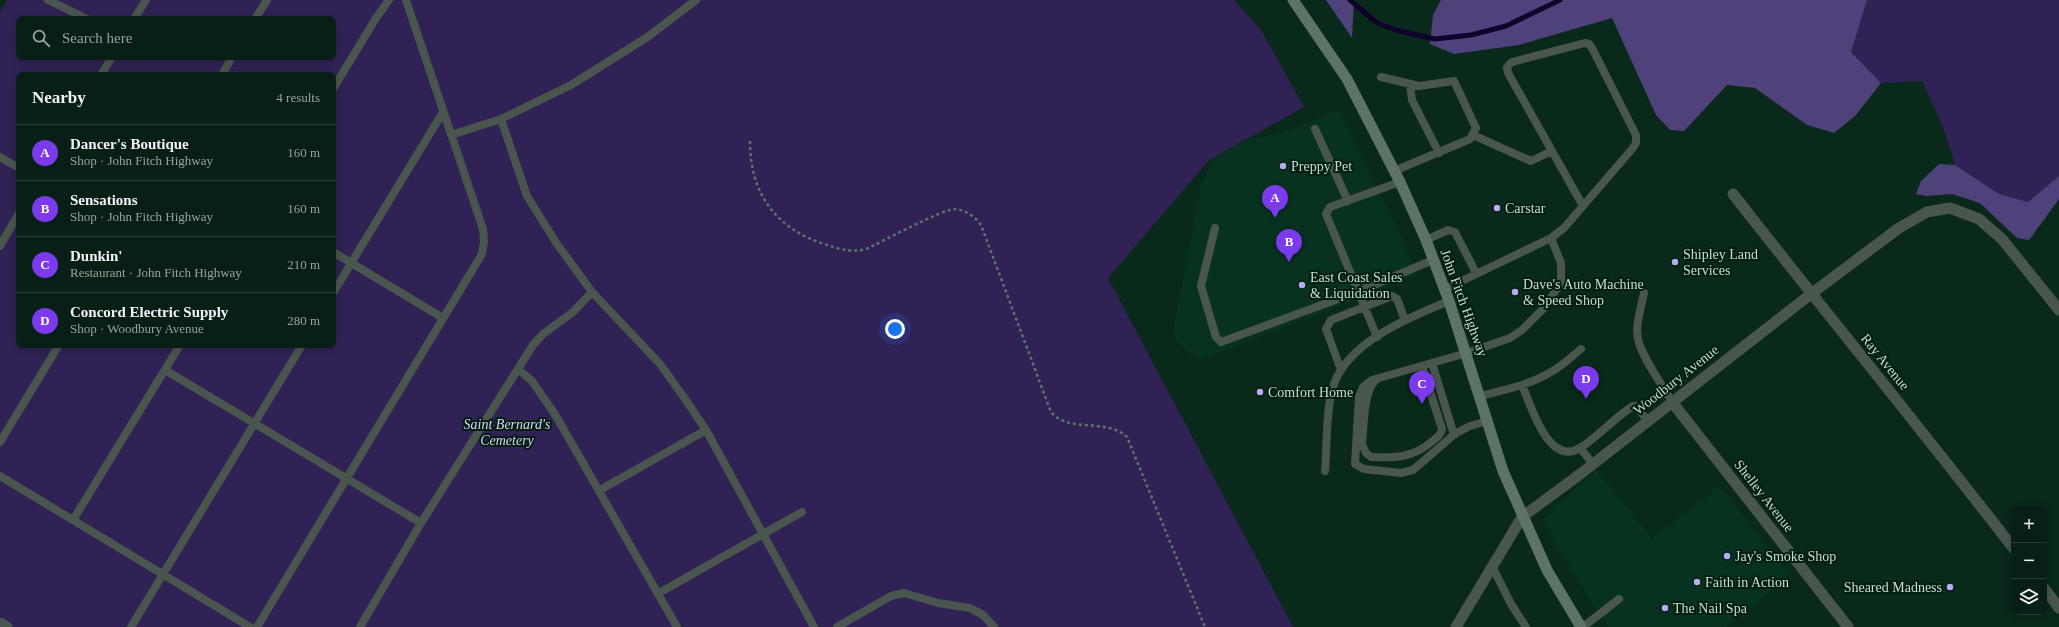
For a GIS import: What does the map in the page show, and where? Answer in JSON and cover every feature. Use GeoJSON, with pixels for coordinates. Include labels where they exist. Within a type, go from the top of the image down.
{"type":"FeatureCollection","features":[{"type":"Feature","properties":{"kind":"main road","name":"John Fitch Highway"},"geometry":{"type":"LineString","coordinates":[[1293,0],[1347,80],[1400,182],[1426,240],[1445,289],[1467,353],[1503,471],[1522,517],[1547,570],[1582,627]]}},
{"type":"Feature","properties":{"kind":"street","name":"Ray Avenue"},"geometry":{"type":"LineString","coordinates":[[1734,194],[1811,294],[1942,456],[2011,545]]}},
{"type":"Feature","properties":{"kind":"street","name":"Woodbury Avenue"},"geometry":{"type":"LineString","coordinates":[[1456,627],[1522,517],[1593,464],[1811,294],[1899,228],[1922,215],[1928,212],[1950,208],[1979,219],[2002,239],[2059,310]]}},
{"type":"Feature","properties":{"kind":"street","name":"Shelley Avenue"},"geometry":{"type":"LineString","coordinates":[[1672,402],[1848,627]]}},
{"type":"Feature","properties":{"kind":"street"},"geometry":{"type":"LineString","coordinates":[[2047,592],[2059,608]]}},
{"type":"Feature","properties":{"kind":"street"},"geometry":{"type":"LineString","coordinates":[[0,623],[7,627]]}},
{"type":"Feature","properties":{"kind":"lane"},"geometry":{"type":"LineString","coordinates":[[48,0],[81,16]]}},
{"type":"Feature","properties":{"kind":"lane"},"geometry":{"type":"LineString","coordinates":[[136,16],[146,0]]}},
{"type":"Feature","properties":{"kind":"lane"},"geometry":{"type":"LineString","coordinates":[[257,16],[267,0]]}},
{"type":"Feature","properties":{"kind":"lane"},"geometry":{"type":"LineString","coordinates":[[336,85],[376,18],[389,0]]}},
{"type":"Feature","properties":{"kind":"lane"},"geometry":{"type":"LineString","coordinates":[[257,627],[482,254],[484,242],[483,229],[406,0]]}},
{"type":"Feature","properties":{"kind":"lane"},"geometry":{"type":"LineString","coordinates":[[451,135],[501,118],[571,84],[649,36],[696,0]]}},
{"type":"Feature","properties":{"kind":"lane"},"geometry":{"type":"LineString","coordinates":[[1445,289],[1551,238],[1564,228],[1634,148],[1636,139],[1589,44],[1580,44],[1512,62],[1507,67],[1508,73],[1583,206]]}},
{"type":"Feature","properties":{"kind":"lane"},"geometry":{"type":"LineString","coordinates":[[103,72],[110,60]]}},
{"type":"Feature","properties":{"kind":"lane"},"geometry":{"type":"LineString","coordinates":[[224,72],[230,60]]}},
{"type":"Feature","properties":{"kind":"lane"},"geometry":{"type":"LineString","coordinates":[[1381,77],[1419,86],[1454,81],[1476,128],[1470,139],[1394,171]]}},
{"type":"Feature","properties":{"kind":"lane"},"geometry":{"type":"LineString","coordinates":[[1410,84],[1412,100],[1439,153]]}},
{"type":"Feature","properties":{"kind":"lane"},"geometry":{"type":"LineString","coordinates":[[336,287],[443,112]]}},
{"type":"Feature","properties":{"kind":"lane"},"geometry":{"type":"LineString","coordinates":[[501,118],[527,196],[558,244],[592,292],[660,364],[706,430],[814,627]]}},
{"type":"Feature","properties":{"kind":"lane"},"geometry":{"type":"LineString","coordinates":[[1315,129],[1348,201]]}},
{"type":"Feature","properties":{"kind":"lane"},"geometry":{"type":"LineString","coordinates":[[1473,135],[1528,160],[1535,160],[1552,151]]}},
{"type":"Feature","properties":{"kind":"lane"},"geometry":{"type":"LineString","coordinates":[[0,157],[16,166]]}},
{"type":"Feature","properties":{"kind":"lane"},"geometry":{"type":"LineString","coordinates":[[1377,337],[1363,307],[1326,214],[1330,207],[1400,182]]}},
{"type":"Feature","properties":{"kind":"lane"},"geometry":{"type":"LineString","coordinates":[[0,246],[16,218]]}},
{"type":"Feature","properties":{"kind":"lane"},"geometry":{"type":"LineString","coordinates":[[1215,228],[1201,286],[1216,337],[1221,342],[1357,292],[1433,260]]}},
{"type":"Feature","properties":{"kind":"lane"},"geometry":{"type":"LineString","coordinates":[[1426,240],[1448,230],[1455,232],[1476,273]]}},
{"type":"Feature","properties":{"kind":"lane"},"geometry":{"type":"LineString","coordinates":[[1487,421],[1470,426],[1454,435],[1412,470],[1401,473],[1364,469],[1357,466],[1354,460],[1359,397],[1361,390],[1368,383],[1384,376],[1467,353],[1510,338],[1522,330],[1546,306],[1557,291],[1561,282],[1562,274],[1562,263],[1551,238]]}},
{"type":"Feature","properties":{"kind":"lane"},"geometry":{"type":"LineString","coordinates":[[336,254],[443,318]]}},
{"type":"Feature","properties":{"kind":"lane"},"geometry":{"type":"LineString","coordinates":[[360,627],[421,523],[533,345],[543,334],[573,312],[592,292]]}},
{"type":"Feature","properties":{"kind":"lane"},"geometry":{"type":"LineString","coordinates":[[1644,294],[1638,326],[1638,340],[1643,352],[1672,402]]}},
{"type":"Feature","properties":{"kind":"lane"},"geometry":{"type":"LineString","coordinates":[[1340,370],[1326,329],[1330,320],[1395,296],[1405,320]]}},
{"type":"Feature","properties":{"kind":"lane"},"geometry":{"type":"LineString","coordinates":[[1326,471],[1330,396],[1340,370],[1352,357],[1377,337],[1405,320],[1449,301]]}},
{"type":"Feature","properties":{"kind":"lane"},"geometry":{"type":"LineString","coordinates":[[0,442],[57,348]]}},
{"type":"Feature","properties":{"kind":"lane"},"geometry":{"type":"LineString","coordinates":[[73,520],[178,348]]}},
{"type":"Feature","properties":{"kind":"lane"},"geometry":{"type":"LineString","coordinates":[[131,627],[300,348]]}},
{"type":"Feature","properties":{"kind":"lane"},"geometry":{"type":"LineString","coordinates":[[1480,396],[1522,385],[1550,373],[1581,349]]}},
{"type":"Feature","properties":{"kind":"lane"},"geometry":{"type":"LineString","coordinates":[[1432,363],[1454,435]]}},
{"type":"Feature","properties":{"kind":"lane"},"geometry":{"type":"LineString","coordinates":[[1384,376],[1374,381],[1369,390],[1362,444],[1366,452],[1371,457],[1403,457],[1420,451],[1438,437],[1442,429],[1422,366]]}},
{"type":"Feature","properties":{"kind":"lane"},"geometry":{"type":"LineString","coordinates":[[518,369],[532,382],[556,416],[600,490],[677,627]]}},
{"type":"Feature","properties":{"kind":"lane"},"geometry":{"type":"LineString","coordinates":[[165,370],[421,523]]}},
{"type":"Feature","properties":{"kind":"lane"},"geometry":{"type":"LineString","coordinates":[[1522,385],[1544,435],[1551,443],[1563,451],[1580,448],[1633,406],[1636,406],[1648,421]]}},
{"type":"Feature","properties":{"kind":"lane"},"geometry":{"type":"LineString","coordinates":[[600,490],[706,430]]}},
{"type":"Feature","properties":{"kind":"lane"},"geometry":{"type":"LineString","coordinates":[[1580,448],[1593,464]]}},
{"type":"Feature","properties":{"kind":"lane"},"geometry":{"type":"LineString","coordinates":[[0,476],[250,627]]}},
{"type":"Feature","properties":{"kind":"lane"},"geometry":{"type":"LineString","coordinates":[[658,593],[802,512]]}},
{"type":"Feature","properties":{"kind":"lane"},"geometry":{"type":"LineString","coordinates":[[1492,566],[1511,604],[1526,627]]}},
{"type":"Feature","properties":{"kind":"lane"},"geometry":{"type":"LineString","coordinates":[[837,627],[891,596],[904,593],[934,602],[970,608],[983,615],[994,627]]}},
{"type":"Feature","properties":{"kind":"lane"},"geometry":{"type":"LineString","coordinates":[[1582,627],[1619,599]]}},
{"type":"Feature","properties":{"kind":"path"},"geometry":{"type":"LineString","coordinates":[[750,141],[750,158],[754,175],[759,190],[768,205],[794,231],[822,244],[849,251],[866,250],[947,211],[955,209],[962,211],[976,219],[981,225],[1051,412],[1061,420],[1109,426],[1127,437],[1205,627]]}},
{"type":"Feature","properties":{"kind":"shaded area"},"geometry":{"type":"Polygon","coordinates":[[[1326,0],[1354,0],[1352,38],[1326,0]]]}},
{"type":"Feature","properties":{"kind":"shaded area"},"geometry":{"type":"Polygon","coordinates":[[[1441,0],[1867,0],[1851,52],[1881,83],[1855,116],[1834,133],[1807,125],[1755,88],[1727,85],[1684,131],[1670,130],[1656,115],[1612,18],[1519,45],[1454,54],[1430,44],[1433,15],[1441,0]]]}},
{"type":"Feature","properties":{"kind":"shaded area"},"geometry":{"type":"Polygon","coordinates":[[[1339,110],[1402,237],[1417,274],[1361,298],[1215,354],[1199,358],[1190,354],[1175,338],[1173,331],[1200,189],[1214,156],[1237,144],[1293,129],[1339,110]]]}},
{"type":"Feature","properties":{"kind":"shaded area"},"geometry":{"type":"Polygon","coordinates":[[[1939,164],[1955,165],[1999,194],[2028,202],[2059,176],[2059,199],[2029,240],[2017,238],[1980,203],[1952,194],[1926,196],[1916,194],[1921,181],[1939,164]]]}},
{"type":"Feature","properties":{"kind":"shaded area"},"geometry":{"type":"Polygon","coordinates":[[[1597,470],[1652,538],[1720,486],[1790,575],[1726,627],[1608,627],[1557,548],[1544,520],[1556,505],[1597,470]]]}},
{"type":"Feature","properties":{"kind":"green space","name":"Saint Bernard's Cemetery"},"geometry":{"type":"Polygon","coordinates":[[[7,0],[1234,0],[1261,30],[1304,107],[1209,160],[1108,278],[1293,627],[7,627],[0,623],[0,13],[7,0]]]}},
{"type":"Feature","properties":{"kind":"green space"},"geometry":{"type":"Polygon","coordinates":[[[1867,0],[2059,0],[2059,176],[2028,202],[1999,194],[1955,165],[1944,129],[1922,81],[1881,83],[1851,52],[1867,0]]]}},
{"type":"Feature","properties":{"kind":"waterway"},"geometry":{"type":"LineString","coordinates":[[1350,0],[1377,23],[1399,31],[1435,39],[1471,35],[1506,26],[1560,0]]}},
{"type":"Feature","properties":{"kind":"place","name":"Preppy Pet"},"geometry":{"type":"Point","coordinates":[1283,166]}},
{"type":"Feature","properties":{"kind":"place","name":"Carstar"},"geometry":{"type":"Point","coordinates":[1497,208]}},
{"type":"Feature","properties":{"kind":"place","name":"Dancer's Boutique"},"geometry":{"type":"Point","coordinates":[1275,218]}},
{"type":"Feature","properties":{"kind":"place","name":"Sensations"},"geometry":{"type":"Point","coordinates":[1289,262]}},
{"type":"Feature","properties":{"kind":"place","name":"Shipley Land Services"},"geometry":{"type":"Point","coordinates":[1675,262]}},
{"type":"Feature","properties":{"kind":"place","name":"East Coast Sales & Liquidation"},"geometry":{"type":"Point","coordinates":[1302,285]}},
{"type":"Feature","properties":{"kind":"place","name":"Dave's Auto Machine & Speed Shop"},"geometry":{"type":"Point","coordinates":[1515,292]}},
{"type":"Feature","properties":{"kind":"place","name":"Comfort Home"},"geometry":{"type":"Point","coordinates":[1260,392]}},
{"type":"Feature","properties":{"kind":"place","name":"Concord Electric Supply"},"geometry":{"type":"Point","coordinates":[1586,399]}},
{"type":"Feature","properties":{"kind":"place","name":"Dunkin'"},"geometry":{"type":"Point","coordinates":[1422,404]}},
{"type":"Feature","properties":{"kind":"place","name":"Jay's Smoke Shop"},"geometry":{"type":"Point","coordinates":[1727,556]}},
{"type":"Feature","properties":{"kind":"place","name":"Faith in Action"},"geometry":{"type":"Point","coordinates":[1697,582]}},
{"type":"Feature","properties":{"kind":"place","name":"Sheared Madness"},"geometry":{"type":"Point","coordinates":[1950,587]}},
{"type":"Feature","properties":{"kind":"place","name":"The Nail Spa"},"geometry":{"type":"Point","coordinates":[1665,608]}}]}
